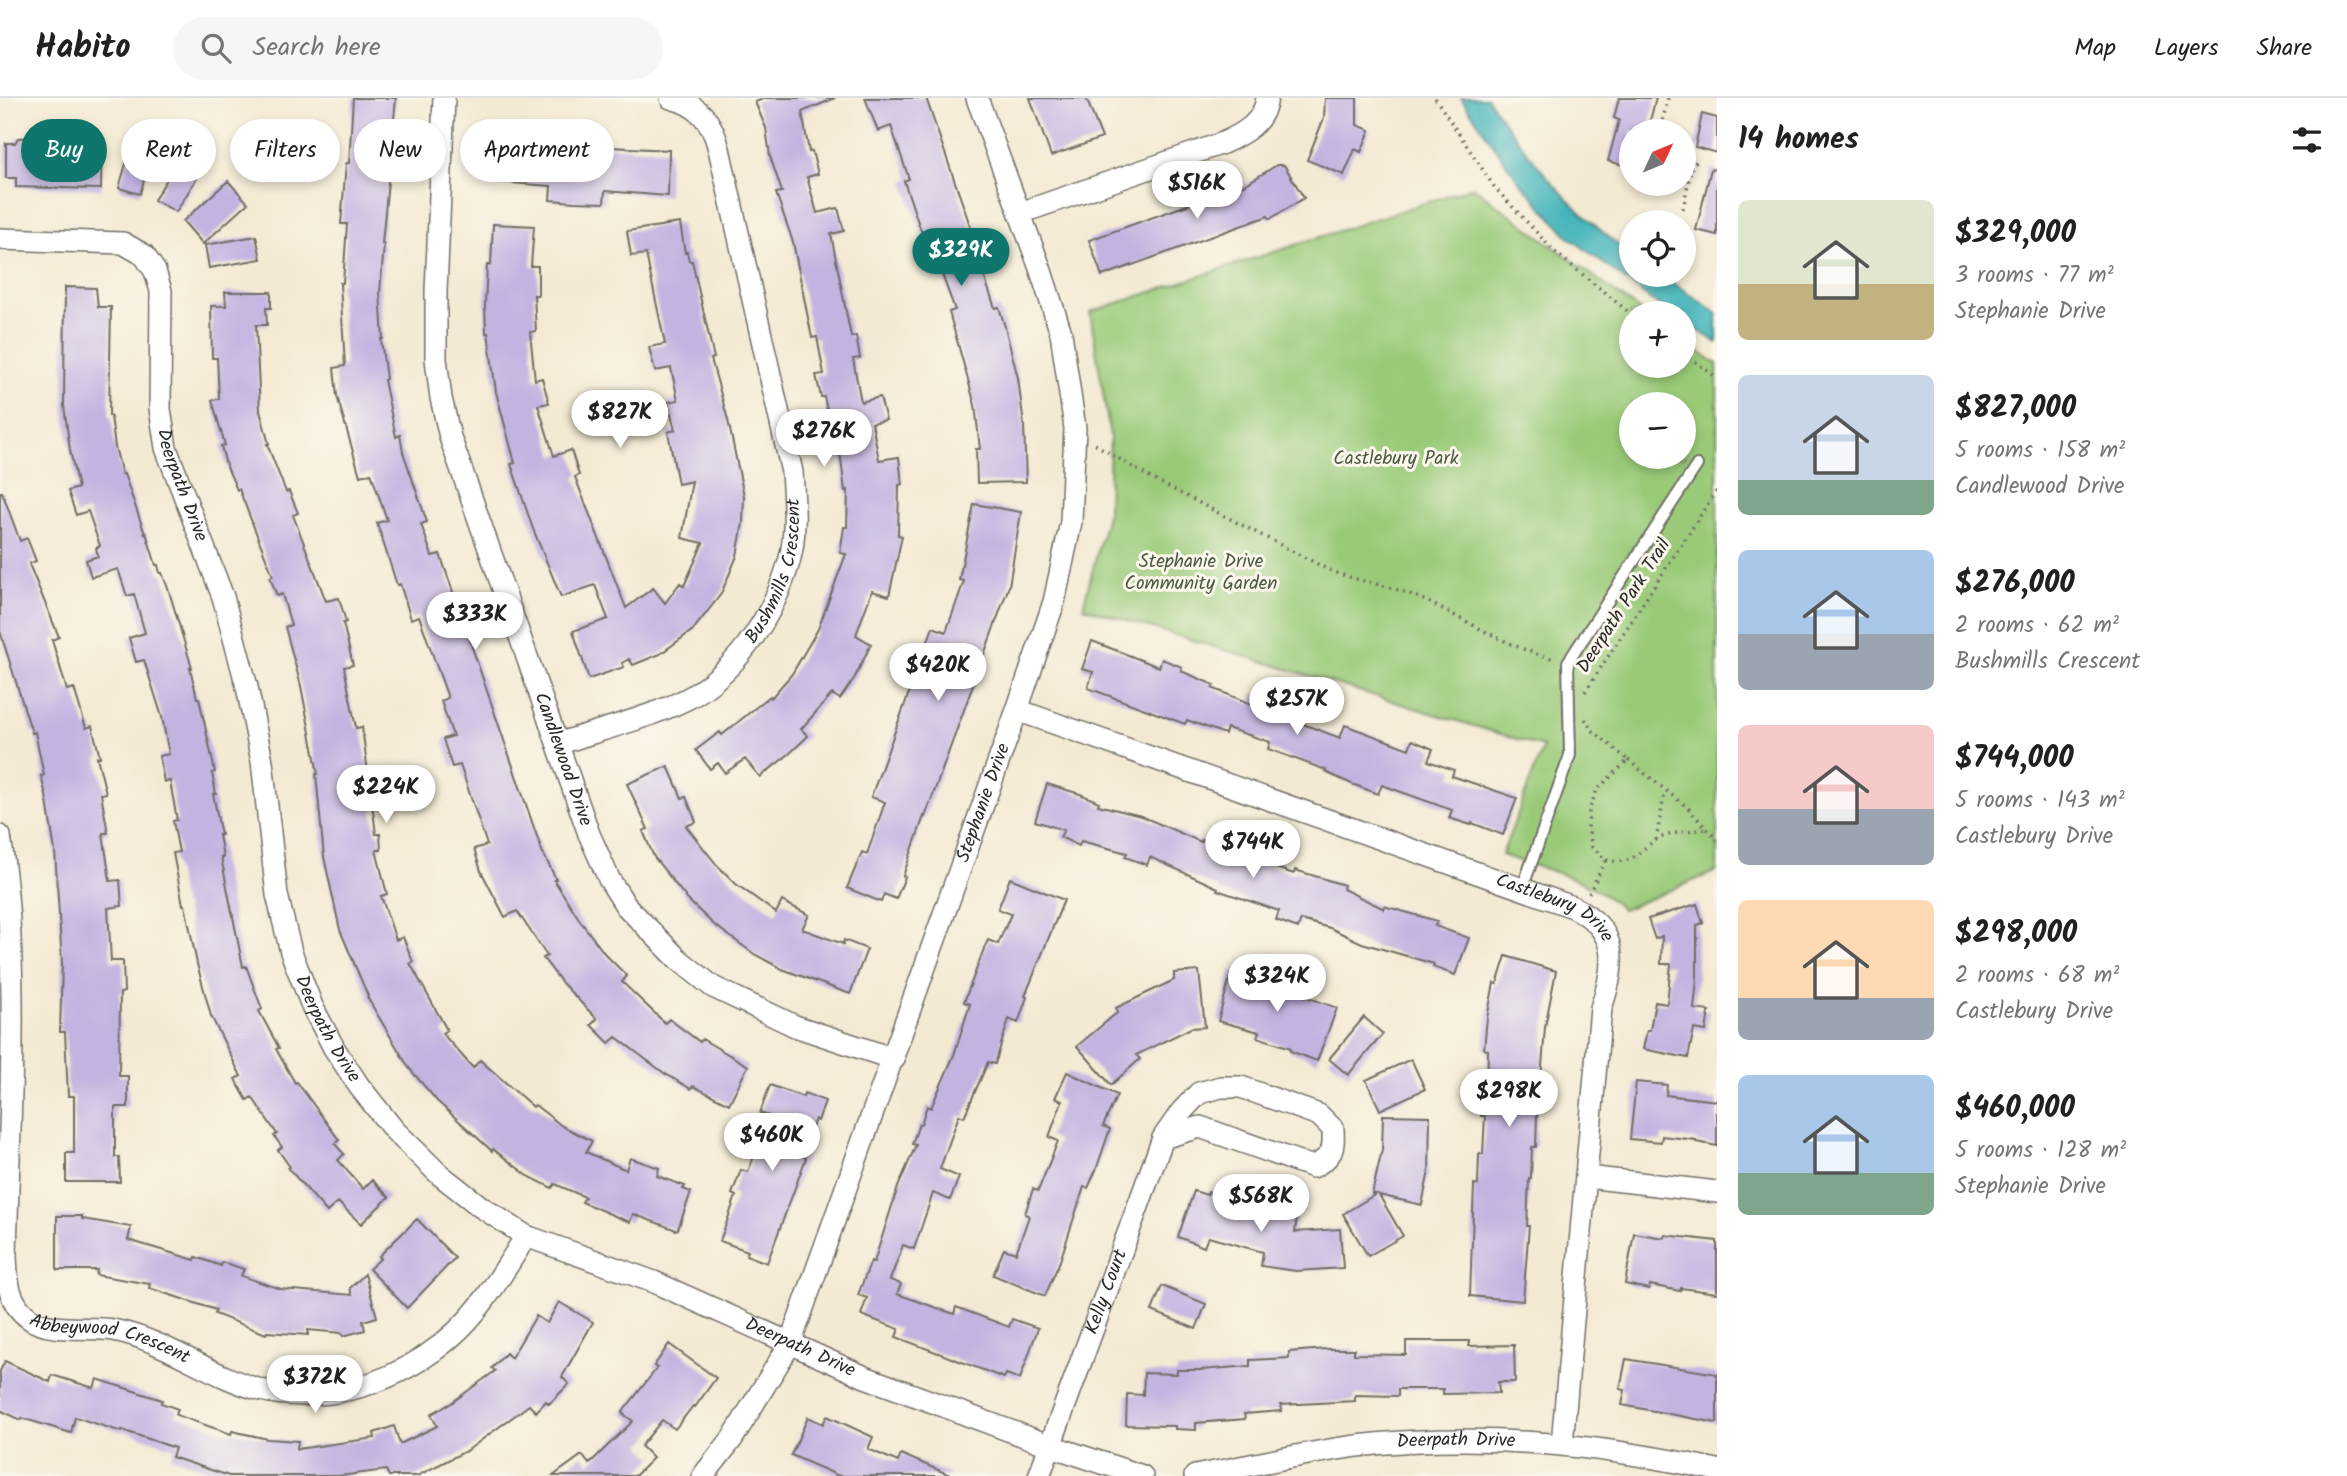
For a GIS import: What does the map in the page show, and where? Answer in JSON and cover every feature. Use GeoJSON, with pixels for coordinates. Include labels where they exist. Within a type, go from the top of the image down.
{"type":"FeatureCollection","features":[{"type":"Feature","properties":{"kind":"street","name":"Candlewood Drive"},"geometry":{"type":"LineString","coordinates":[[444,98],[436,292],[436,359],[441,398],[450,437],[589,834],[609,879],[626,906],[678,959],[713,987],[754,1009],[795,1026],[894,1059]]}},
{"type":"Feature","properties":{"kind":"street","name":"Bushmills Crescent"},"geometry":{"type":"LineString","coordinates":[[558,744],[656,711],[694,695],[726,669],[760,628],[790,561],[795,515],[792,472],[715,132],[695,107],[671,98]]}},
{"type":"Feature","properties":{"kind":"street","name":"Stephanie Drive"},"geometry":{"type":"LineString","coordinates":[[703,1476],[732,1440],[790,1344],[894,1059],[1054,602],[1071,522],[1075,433],[1061,333],[977,98]]}},
{"type":"Feature","properties":{"kind":"street"},"geometry":{"type":"LineString","coordinates":[[1020,213],[1223,143],[1246,132],[1259,118],[1267,98]]}},
{"type":"Feature","properties":{"kind":"street","name":"Deerpath Drive"},"geometry":{"type":"LineString","coordinates":[[0,239],[123,243],[144,255],[155,271],[160,291],[160,409],[166,448],[223,597],[247,687],[262,761],[277,895],[291,952],[334,1048],[359,1086],[394,1129],[439,1174],[481,1207],[526,1236],[654,1282],[889,1387],[1142,1476]]}},
{"type":"Feature","properties":{"kind":"street","name":"Castlebury Drive"},"geometry":{"type":"LineString","coordinates":[[1017,710],[1581,911],[1604,931],[1611,950],[1612,973],[1601,1008],[1562,1444]]}},
{"type":"Feature","properties":{"kind":"street","name":"Abbeywood Crescent"},"geometry":{"type":"LineString","coordinates":[[0,836],[10,924],[6,1256],[8,1285],[16,1307],[31,1320],[51,1326],[113,1330],[149,1340],[261,1390],[325,1394],[381,1379],[436,1349],[463,1327],[483,1302],[526,1236]]}},
{"type":"Feature","properties":{"kind":"street","name":"Kelly Court"},"geometry":{"type":"LineString","coordinates":[[1039,1476],[1163,1138],[1181,1112],[1199,1093],[1221,1087],[1241,1087],[1319,1115],[1333,1129],[1334,1147],[1325,1160],[1313,1167],[1200,1127],[1163,1138]]}},
{"type":"Feature","properties":{"kind":"street"},"geometry":{"type":"LineString","coordinates":[[1587,1177],[1717,1192]]}},
{"type":"Feature","properties":{"kind":"street","name":"Deerpath Drive"},"geometry":{"type":"LineString","coordinates":[[1195,1476],[1297,1455],[1441,1440],[1562,1444],[1650,1456],[1717,1470]]}},
{"type":"Feature","properties":{"kind":"lane"},"geometry":{"type":"LineString","coordinates":[[1522,889],[1570,755],[1567,662],[1697,465]]}},
{"type":"Feature","properties":{"kind":"path"},"geometry":{"type":"LineString","coordinates":[[1435,98],[1495,188],[1555,252],[1619,304]]}},
{"type":"Feature","properties":{"kind":"path"},"geometry":{"type":"LineString","coordinates":[[1663,119],[1668,98]]}},
{"type":"Feature","properties":{"kind":"path"},"geometry":{"type":"LineString","coordinates":[[1683,209],[1686,196]]}},
{"type":"Feature","properties":{"kind":"path"},"geometry":{"type":"LineString","coordinates":[[1696,362],[1717,378]]}},
{"type":"Feature","properties":{"kind":"path"},"geometry":{"type":"LineString","coordinates":[[1075,433],[1149,477],[1329,570],[1352,580],[1415,595],[1518,646],[1544,657],[1567,662]]}},
{"type":"Feature","properties":{"kind":"path","name":"Deerpath Park Trail"},"geometry":{"type":"LineString","coordinates":[[1584,696],[1586,688],[1717,490]]}},
{"type":"Feature","properties":{"kind":"path"},"geometry":{"type":"LineString","coordinates":[[1583,716],[1591,729],[1665,792],[1688,808],[1717,840]]}},
{"type":"Feature","properties":{"kind":"path"},"geometry":{"type":"LineString","coordinates":[[1628,760],[1597,790],[1589,810],[1588,828],[1592,847],[1606,860],[1619,863],[1633,859],[1656,840],[1706,829]]}},
{"type":"Feature","properties":{"kind":"path"},"geometry":{"type":"LineString","coordinates":[[1656,840],[1665,792]]}},
{"type":"Feature","properties":{"kind":"path"},"geometry":{"type":"LineString","coordinates":[[1581,911],[1606,860]]}},
{"type":"Feature","properties":{"kind":"green space","name":"Castlebury Park"},"geometry":{"type":"Polygon","coordinates":[[[1473,187],[1627,301],[1619,301],[1619,378],[1696,378],[1696,349],[1717,364],[1717,871],[1622,910],[1610,899],[1582,882],[1502,855],[1543,747],[1083,607],[1108,511],[1110,436],[1090,312],[1473,187]]]}},
{"type":"Feature","properties":{"kind":"water"},"geometry":{"type":"Polygon","coordinates":[[[1461,98],[1487,98],[1552,182],[1589,220],[1619,245],[1619,275],[1569,237],[1517,179],[1461,98]]]}},
{"type":"Feature","properties":{"kind":"water"},"geometry":{"type":"Polygon","coordinates":[[[1634,287],[1679,287],[1717,313],[1717,343],[1696,329],[1696,301],[1651,300],[1634,287]]]}},
{"type":"Feature","properties":{"kind":"building"},"geometry":{"type":"Polygon","coordinates":[[[353,98],[396,98],[394,119],[354,119],[354,182],[388,182],[380,292],[384,380],[396,437],[400,435],[403,452],[427,522],[421,524],[432,556],[440,554],[542,851],[556,879],[554,880],[605,954],[627,976],[622,982],[665,1023],[669,1019],[700,1042],[702,1039],[748,1066],[729,1104],[693,1086],[691,1089],[664,1073],[616,1037],[609,1043],[591,1025],[597,1019],[563,984],[543,958],[547,956],[517,911],[505,917],[481,871],[474,849],[487,845],[460,765],[452,767],[443,739],[453,736],[441,701],[448,698],[419,616],[411,619],[400,584],[397,585],[377,523],[387,520],[371,473],[360,476],[337,396],[334,368],[345,366],[340,283],[343,283],[347,224],[341,224],[346,163],[349,163],[353,98]]]}},
{"type":"Feature","properties":{"kind":"building"},"geometry":{"type":"Polygon","coordinates":[[[766,98],[835,98],[802,112],[809,152],[812,151],[818,174],[807,177],[817,213],[838,208],[844,231],[831,234],[851,337],[856,336],[860,358],[853,359],[861,402],[880,397],[886,420],[872,423],[879,460],[899,457],[902,484],[899,485],[898,535],[902,536],[889,596],[872,591],[856,635],[871,644],[855,677],[840,699],[832,694],[801,729],[808,736],[760,777],[745,759],[725,773],[718,763],[710,769],[696,750],[720,732],[722,735],[770,696],[771,698],[792,674],[818,629],[846,554],[840,553],[844,527],[847,527],[848,490],[845,491],[841,459],[816,375],[824,374],[817,337],[812,338],[793,242],[776,193],[782,192],[770,156],[766,128],[755,102],[766,98]]]}},
{"type":"Feature","properties":{"kind":"building"},"geometry":{"type":"Polygon","coordinates":[[[865,98],[926,98],[974,237],[971,238],[995,308],[999,307],[1005,327],[1018,378],[1024,425],[1026,482],[977,483],[976,449],[980,449],[975,405],[949,312],[955,310],[936,258],[932,260],[919,225],[904,181],[909,179],[891,126],[878,131],[865,98]]]}},
{"type":"Feature","properties":{"kind":"building"},"geometry":{"type":"Polygon","coordinates":[[[1030,98],[1086,98],[1102,138],[1051,156],[1030,98]]]}},
{"type":"Feature","properties":{"kind":"building"},"geometry":{"type":"Polygon","coordinates":[[[1325,98],[1357,98],[1357,125],[1370,130],[1361,152],[1355,149],[1344,175],[1307,160],[1324,118],[1325,98]]]}},
{"type":"Feature","properties":{"kind":"building"},"geometry":{"type":"Polygon","coordinates":[[[1619,98],[1656,98],[1650,119],[1614,118],[1619,98]]]}},
{"type":"Feature","properties":{"kind":"building"},"geometry":{"type":"Polygon","coordinates":[[[1702,114],[1717,118],[1717,153],[1696,147],[1702,114]]]}},
{"type":"Feature","properties":{"kind":"building"},"geometry":{"type":"Polygon","coordinates":[[[1619,120],[1619,164],[1608,161],[1619,120]]]}},
{"type":"Feature","properties":{"kind":"building"},"geometry":{"type":"Polygon","coordinates":[[[21,138],[21,182],[101,182],[101,189],[16,187],[16,178],[6,178],[6,143],[15,143],[21,138]]]}},
{"type":"Feature","properties":{"kind":"building"},"geometry":{"type":"Polygon","coordinates":[[[614,147],[669,150],[668,196],[605,191],[604,203],[550,200],[551,186],[498,182],[614,182],[614,147]]]}},
{"type":"Feature","properties":{"kind":"building"},"geometry":{"type":"Polygon","coordinates":[[[1277,165],[1284,165],[1304,198],[1270,219],[1268,216],[1102,276],[1089,240],[1246,184],[1277,165]]]}},
{"type":"Feature","properties":{"kind":"building"},"geometry":{"type":"Polygon","coordinates":[[[1711,169],[1717,170],[1717,235],[1696,230],[1711,169]]]}},
{"type":"Feature","properties":{"kind":"building"},"geometry":{"type":"Polygon","coordinates":[[[121,181],[143,182],[140,194],[119,188],[121,181]]]}},
{"type":"Feature","properties":{"kind":"building"},"geometry":{"type":"Polygon","coordinates":[[[228,181],[248,203],[203,244],[183,221],[228,181]]]}},
{"type":"Feature","properties":{"kind":"building"},"geometry":{"type":"Polygon","coordinates":[[[165,182],[194,182],[176,212],[154,200],[165,182]]]}},
{"type":"Feature","properties":{"kind":"building"},"geometry":{"type":"Polygon","coordinates":[[[680,223],[685,253],[687,252],[689,261],[692,261],[714,358],[711,359],[728,420],[744,496],[743,523],[737,556],[721,594],[693,630],[660,654],[633,665],[629,659],[622,663],[624,667],[589,679],[573,631],[608,619],[595,585],[561,597],[533,529],[511,464],[515,463],[496,392],[486,333],[487,265],[491,265],[493,224],[534,226],[531,266],[538,266],[538,295],[534,295],[536,331],[530,332],[535,380],[542,378],[549,403],[538,405],[554,456],[571,450],[579,475],[575,477],[626,608],[653,588],[665,603],[680,583],[684,586],[703,543],[682,538],[692,481],[678,484],[668,432],[675,430],[668,402],[678,400],[671,368],[655,371],[649,347],[665,344],[646,254],[631,256],[627,231],[680,223]]]}},
{"type":"Feature","properties":{"kind":"building"},"geometry":{"type":"Polygon","coordinates":[[[256,236],[261,259],[209,268],[205,245],[256,236]]]}},
{"type":"Feature","properties":{"kind":"building"},"geometry":{"type":"Polygon","coordinates":[[[65,287],[96,288],[98,307],[111,307],[109,416],[115,447],[122,474],[156,565],[169,591],[192,668],[215,772],[212,773],[216,794],[213,794],[221,835],[221,857],[243,967],[246,966],[262,1009],[259,1011],[279,1048],[276,1049],[295,1083],[297,1082],[339,1140],[335,1144],[344,1154],[338,1160],[363,1189],[372,1180],[389,1197],[361,1224],[338,1202],[327,1212],[288,1168],[290,1167],[278,1150],[282,1147],[274,1136],[277,1134],[252,1097],[247,1100],[235,1079],[241,1076],[211,1016],[173,853],[179,852],[173,821],[177,820],[170,781],[164,782],[159,756],[169,754],[162,717],[144,660],[136,662],[129,638],[145,633],[134,594],[127,596],[118,569],[91,577],[86,560],[98,556],[96,548],[100,546],[88,511],[76,515],[68,491],[78,488],[64,406],[65,287]]]}},
{"type":"Feature","properties":{"kind":"building"},"geometry":{"type":"Polygon","coordinates":[[[225,292],[271,292],[271,308],[266,308],[267,325],[256,325],[260,411],[267,444],[286,492],[289,491],[298,513],[293,515],[326,601],[339,598],[346,622],[343,623],[353,665],[344,667],[356,728],[362,727],[376,834],[380,834],[381,850],[376,850],[387,894],[381,896],[396,940],[403,937],[413,962],[410,963],[447,1030],[442,1033],[473,1068],[480,1060],[533,1107],[535,1105],[562,1126],[592,1141],[586,1152],[626,1170],[630,1158],[659,1168],[657,1176],[685,1186],[683,1189],[691,1192],[676,1230],[633,1214],[630,1222],[582,1202],[585,1197],[555,1184],[552,1188],[528,1176],[493,1149],[492,1151],[437,1101],[409,1068],[367,997],[340,930],[324,857],[318,774],[301,686],[285,627],[291,625],[282,594],[277,596],[270,577],[273,576],[239,489],[237,490],[226,465],[221,446],[225,445],[212,400],[219,399],[217,358],[212,358],[211,306],[226,306],[225,292]]]}},
{"type":"Feature","properties":{"kind":"building"},"geometry":{"type":"Polygon","coordinates":[[[0,492],[20,541],[27,538],[36,561],[29,564],[59,637],[52,640],[67,690],[74,688],[86,728],[92,726],[100,757],[97,757],[106,793],[101,794],[108,833],[103,833],[110,881],[120,880],[122,906],[108,908],[111,961],[123,961],[119,1076],[128,1076],[128,1107],[115,1107],[115,1157],[119,1157],[120,1182],[66,1182],[66,1153],[74,1153],[74,1096],[68,1096],[65,1032],[60,1032],[62,963],[55,851],[35,732],[32,733],[0,631],[0,492]]]}},
{"type":"Feature","properties":{"kind":"building"},"geometry":{"type":"Polygon","coordinates":[[[974,504],[1021,512],[1009,586],[924,816],[903,876],[905,877],[896,899],[884,894],[881,902],[847,888],[862,852],[867,854],[885,802],[871,797],[933,627],[946,632],[964,581],[959,580],[974,504]]]}},
{"type":"Feature","properties":{"kind":"building"},"geometry":{"type":"Polygon","coordinates":[[[1092,641],[1159,667],[1162,659],[1182,667],[1181,671],[1214,685],[1212,688],[1251,704],[1255,693],[1276,700],[1274,707],[1302,716],[1300,723],[1340,738],[1345,725],[1409,749],[1412,740],[1433,749],[1428,761],[1454,770],[1452,776],[1517,798],[1503,835],[1472,823],[1471,825],[1449,818],[1452,810],[1382,785],[1378,794],[1352,784],[1325,772],[1326,770],[1268,749],[1270,742],[1227,728],[1225,734],[1187,720],[1185,724],[1088,688],[1093,672],[1082,669],[1092,641]]]}},
{"type":"Feature","properties":{"kind":"building"},"geometry":{"type":"Polygon","coordinates":[[[668,766],[682,798],[686,797],[696,822],[686,826],[736,884],[776,913],[782,901],[809,915],[802,929],[843,944],[844,940],[867,949],[850,994],[782,969],[754,954],[712,923],[688,900],[654,857],[643,831],[648,829],[627,784],[668,766]]]}},
{"type":"Feature","properties":{"kind":"building"},"geometry":{"type":"Polygon","coordinates":[[[1047,784],[1080,794],[1099,802],[1098,805],[1141,816],[1201,842],[1202,840],[1231,853],[1255,859],[1254,861],[1294,874],[1295,870],[1344,885],[1343,889],[1384,909],[1384,906],[1437,921],[1435,926],[1469,938],[1455,975],[1433,967],[1434,964],[1362,943],[1330,928],[1301,920],[1298,928],[1276,920],[1279,911],[1217,890],[1218,888],[1150,857],[1147,865],[1125,857],[1127,853],[1081,841],[1079,846],[1060,837],[1064,830],[1035,821],[1047,784]]]}},
{"type":"Feature","properties":{"kind":"building"},"geometry":{"type":"Polygon","coordinates":[[[1010,878],[1064,900],[1025,996],[1027,997],[1018,1023],[1009,1019],[995,1064],[988,1062],[964,1117],[959,1115],[940,1169],[959,1177],[950,1200],[933,1193],[914,1249],[903,1245],[890,1280],[901,1284],[897,1294],[954,1314],[956,1307],[1009,1327],[1012,1319],[1038,1328],[1020,1379],[1006,1374],[1004,1378],[896,1337],[899,1329],[861,1315],[867,1298],[858,1295],[871,1261],[874,1262],[898,1187],[916,1145],[912,1144],[919,1124],[927,1106],[931,1108],[954,1055],[970,1004],[964,1002],[984,949],[988,940],[998,944],[1011,914],[998,909],[1010,878]]]}},
{"type":"Feature","properties":{"kind":"building"},"geometry":{"type":"Polygon","coordinates":[[[1697,904],[1703,923],[1697,925],[1694,1009],[1709,1011],[1706,1031],[1694,1029],[1688,1058],[1643,1049],[1655,1002],[1667,1004],[1671,964],[1661,964],[1662,936],[1655,939],[1648,919],[1697,904]]]}},
{"type":"Feature","properties":{"kind":"building"},"geometry":{"type":"Polygon","coordinates":[[[1506,956],[1556,971],[1545,1027],[1541,1080],[1538,1080],[1536,1147],[1532,1147],[1529,1178],[1529,1226],[1523,1301],[1470,1296],[1474,1184],[1478,1185],[1479,1154],[1483,1154],[1485,1116],[1481,1116],[1482,1091],[1487,1091],[1488,1050],[1484,1049],[1487,1018],[1494,983],[1497,984],[1506,956]]]}},
{"type":"Feature","properties":{"kind":"building"},"geometry":{"type":"Polygon","coordinates":[[[1232,970],[1257,976],[1256,978],[1337,1008],[1317,1061],[1290,1051],[1291,1048],[1257,1037],[1259,1032],[1218,1021],[1232,970]]]}},
{"type":"Feature","properties":{"kind":"building"},"geometry":{"type":"Polygon","coordinates":[[[1199,971],[1205,1027],[1191,1028],[1136,1055],[1140,1059],[1111,1085],[1077,1046],[1118,1012],[1116,1008],[1174,980],[1174,973],[1199,971]]]}},
{"type":"Feature","properties":{"kind":"building"},"geometry":{"type":"Polygon","coordinates":[[[1364,1017],[1383,1034],[1348,1075],[1329,1059],[1364,1017]]]}},
{"type":"Feature","properties":{"kind":"building"},"geometry":{"type":"Polygon","coordinates":[[[1411,1059],[1425,1089],[1380,1110],[1366,1080],[1411,1059]]]}},
{"type":"Feature","properties":{"kind":"building"},"geometry":{"type":"Polygon","coordinates":[[[1067,1072],[1117,1095],[1103,1126],[1110,1129],[1096,1170],[1088,1188],[1084,1187],[1060,1261],[1045,1296],[993,1275],[1004,1249],[1016,1253],[1029,1216],[1025,1214],[1033,1189],[1038,1191],[1058,1141],[1049,1137],[1062,1101],[1055,1098],[1067,1072]]]}},
{"type":"Feature","properties":{"kind":"building"},"geometry":{"type":"Polygon","coordinates":[[[1636,1082],[1667,1085],[1666,1095],[1717,1101],[1717,1146],[1696,1140],[1662,1136],[1661,1142],[1630,1139],[1636,1082]]]}},
{"type":"Feature","properties":{"kind":"building"},"geometry":{"type":"Polygon","coordinates":[[[770,1085],[803,1097],[804,1093],[825,1101],[818,1121],[815,1119],[802,1156],[806,1158],[767,1263],[746,1255],[748,1251],[720,1241],[736,1196],[732,1194],[741,1170],[748,1172],[769,1116],[760,1113],[770,1085]]]}},
{"type":"Feature","properties":{"kind":"building"},"geometry":{"type":"Polygon","coordinates":[[[1383,1115],[1430,1116],[1429,1171],[1422,1205],[1379,1195],[1403,1236],[1368,1256],[1343,1214],[1376,1194],[1372,1194],[1382,1150],[1383,1115]]]}},
{"type":"Feature","properties":{"kind":"building"},"geometry":{"type":"Polygon","coordinates":[[[1194,1191],[1261,1206],[1260,1211],[1297,1216],[1295,1232],[1340,1229],[1343,1268],[1296,1271],[1261,1266],[1263,1252],[1208,1237],[1204,1247],[1178,1237],[1194,1191]]]}},
{"type":"Feature","properties":{"kind":"building"},"geometry":{"type":"Polygon","coordinates":[[[57,1216],[82,1216],[82,1219],[131,1227],[128,1240],[195,1260],[196,1257],[221,1266],[222,1262],[244,1269],[241,1276],[281,1289],[352,1295],[350,1288],[365,1274],[377,1317],[363,1321],[365,1330],[343,1336],[342,1333],[308,1330],[308,1335],[266,1334],[215,1314],[216,1310],[149,1288],[150,1284],[96,1275],[97,1270],[57,1270],[57,1216]]]}},
{"type":"Feature","properties":{"kind":"building"},"geometry":{"type":"Polygon","coordinates":[[[417,1219],[455,1258],[407,1308],[369,1269],[417,1219]]]}},
{"type":"Feature","properties":{"kind":"building"},"geometry":{"type":"Polygon","coordinates":[[[1634,1233],[1717,1241],[1717,1293],[1681,1288],[1680,1291],[1650,1285],[1649,1289],[1625,1284],[1634,1233]]]}},
{"type":"Feature","properties":{"kind":"building"},"geometry":{"type":"Polygon","coordinates":[[[1162,1286],[1206,1304],[1196,1329],[1152,1311],[1162,1286]]]}},
{"type":"Feature","properties":{"kind":"building"},"geometry":{"type":"Polygon","coordinates":[[[559,1302],[593,1322],[562,1377],[569,1384],[549,1404],[546,1401],[536,1412],[529,1405],[468,1450],[417,1476],[389,1476],[386,1470],[339,1476],[229,1476],[172,1457],[175,1448],[122,1430],[75,1417],[71,1433],[22,1418],[21,1420],[0,1410],[0,1371],[5,1361],[50,1382],[52,1375],[94,1388],[97,1379],[162,1400],[161,1403],[178,1409],[176,1415],[231,1434],[232,1431],[268,1439],[298,1441],[297,1449],[375,1438],[374,1433],[394,1426],[400,1444],[437,1426],[431,1414],[450,1404],[495,1371],[492,1368],[506,1353],[511,1358],[536,1316],[547,1323],[559,1302]]]}},
{"type":"Feature","properties":{"kind":"building"},"geometry":{"type":"Polygon","coordinates":[[[1406,1341],[1469,1341],[1469,1346],[1514,1345],[1515,1382],[1498,1382],[1499,1393],[1443,1394],[1443,1389],[1398,1389],[1398,1396],[1355,1395],[1355,1401],[1281,1405],[1282,1411],[1244,1414],[1245,1419],[1196,1423],[1196,1430],[1175,1429],[1175,1426],[1126,1425],[1127,1394],[1143,1395],[1144,1373],[1177,1374],[1177,1370],[1250,1366],[1250,1360],[1289,1358],[1289,1352],[1327,1349],[1354,1349],[1354,1354],[1406,1355],[1406,1341]]]}},
{"type":"Feature","properties":{"kind":"building"},"geometry":{"type":"Polygon","coordinates":[[[669,1344],[716,1378],[675,1429],[662,1420],[641,1446],[653,1458],[635,1476],[553,1476],[582,1455],[589,1464],[633,1421],[622,1413],[657,1368],[654,1366],[669,1344]]]}},
{"type":"Feature","properties":{"kind":"building"},"geometry":{"type":"Polygon","coordinates":[[[1626,1359],[1717,1374],[1717,1423],[1622,1405],[1625,1390],[1620,1389],[1626,1359]]]}},
{"type":"Feature","properties":{"kind":"building"},"geometry":{"type":"Polygon","coordinates":[[[827,1416],[873,1437],[868,1449],[898,1462],[901,1454],[952,1476],[839,1476],[791,1455],[808,1417],[823,1424],[827,1416]]]}},
{"type":"Feature","properties":{"kind":"park label","name":"Stephanie Drive Community Garden"},"geometry":{"type":"Point","coordinates":[1201,573]}}]}
